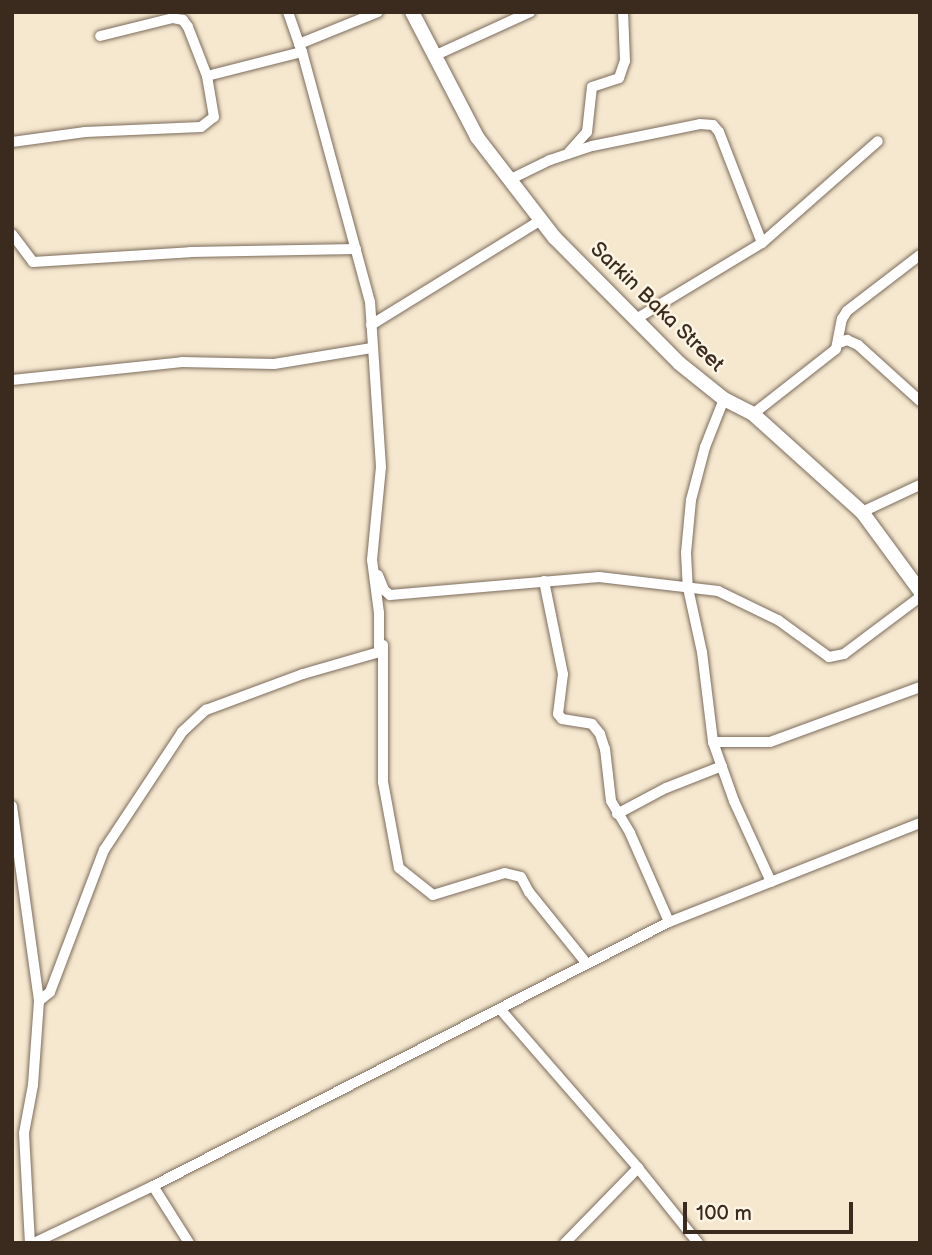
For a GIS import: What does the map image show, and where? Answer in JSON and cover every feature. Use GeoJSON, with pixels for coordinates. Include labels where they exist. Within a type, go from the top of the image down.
{"type":"FeatureCollection","features":[{"type":"Feature","properties":{"kind":"street"},"geometry":{"type":"LineString","coordinates":[[39,1001],[50,992],[104,850],[182,732],[206,710],[303,674],[379,652],[379,613],[372,560],[381,467],[370,302],[301,48],[288,12]]}},
{"type":"Feature","properties":{"kind":"street"},"geometry":{"type":"LineString","coordinates":[[206,76],[301,48],[378,12]]}},
{"type":"Feature","properties":{"kind":"street","name":"Sarkin Baka Street"},"geometry":{"type":"LineString","coordinates":[[412,12],[477,137],[541,220],[679,363],[724,399],[752,414],[862,512],[920,591]]}},
{"type":"Feature","properties":{"kind":"street"},"geometry":{"type":"LineString","coordinates":[[434,56],[530,12]]}},
{"type":"Feature","properties":{"kind":"street"},"geometry":{"type":"LineString","coordinates":[[567,154],[587,132],[592,87],[619,78],[625,61],[623,12]]}},
{"type":"Feature","properties":{"kind":"street"},"geometry":{"type":"LineString","coordinates":[[12,142],[85,132],[207,125],[214,117],[206,76],[183,20],[173,18],[100,36]]}},
{"type":"Feature","properties":{"kind":"street"},"geometry":{"type":"LineString","coordinates":[[509,180],[567,154],[619,140],[700,124],[713,125],[719,132],[762,243]]}},
{"type":"Feature","properties":{"kind":"street"},"geometry":{"type":"LineString","coordinates":[[636,319],[762,243],[878,141]]}},
{"type":"Feature","properties":{"kind":"street"},"geometry":{"type":"LineString","coordinates":[[371,326],[541,220]]}},
{"type":"Feature","properties":{"kind":"street"},"geometry":{"type":"LineString","coordinates":[[12,234],[33,262],[190,252],[356,248]]}},
{"type":"Feature","properties":{"kind":"street"},"geometry":{"type":"LineString","coordinates":[[839,343],[842,320],[847,311],[920,256]]}},
{"type":"Feature","properties":{"kind":"street"},"geometry":{"type":"LineString","coordinates":[[752,414],[839,343],[847,340],[858,345],[920,401]]}},
{"type":"Feature","properties":{"kind":"street"},"geometry":{"type":"LineString","coordinates":[[12,380],[182,362],[274,364],[372,348]]}},
{"type":"Feature","properties":{"kind":"street"},"geometry":{"type":"LineString","coordinates":[[724,399],[705,447],[691,500],[686,553],[688,588],[702,652],[713,742],[771,882]]}},
{"type":"Feature","properties":{"kind":"street"},"geometry":{"type":"LineString","coordinates":[[862,512],[920,485]]}},
{"type":"Feature","properties":{"kind":"street"},"geometry":{"type":"LineString","coordinates":[[372,560],[384,590],[383,782],[399,868],[433,895],[505,873],[521,877],[529,892],[587,964]]}},
{"type":"Feature","properties":{"kind":"street"},"geometry":{"type":"LineString","coordinates":[[384,590],[390,594],[409,595],[599,577],[718,591],[778,620],[829,657],[844,654],[920,597]]}},
{"type":"Feature","properties":{"kind":"street"},"geometry":{"type":"LineString","coordinates":[[544,581],[562,674],[558,714],[562,719],[592,724],[600,734],[605,749],[611,801],[631,833],[669,922]]}},
{"type":"Feature","properties":{"kind":"street"},"geometry":{"type":"LineString","coordinates":[[713,742],[770,743],[920,687]]}},
{"type":"Feature","properties":{"kind":"street"},"geometry":{"type":"LineString","coordinates":[[617,814],[666,788],[722,766]]}},
{"type":"Feature","properties":{"kind":"street"},"geometry":{"type":"LineString","coordinates":[[12,807],[39,1001],[33,1085],[24,1133],[32,1243],[153,1186],[669,922],[920,823]]}},
{"type":"Feature","properties":{"kind":"street"},"geometry":{"type":"LineString","coordinates":[[500,1009],[638,1168],[698,1243]]}},
{"type":"Feature","properties":{"kind":"street"},"geometry":{"type":"LineString","coordinates":[[565,1243],[638,1168]]}},
{"type":"Feature","properties":{"kind":"street"},"geometry":{"type":"LineString","coordinates":[[153,1186],[189,1243]]}}]}
